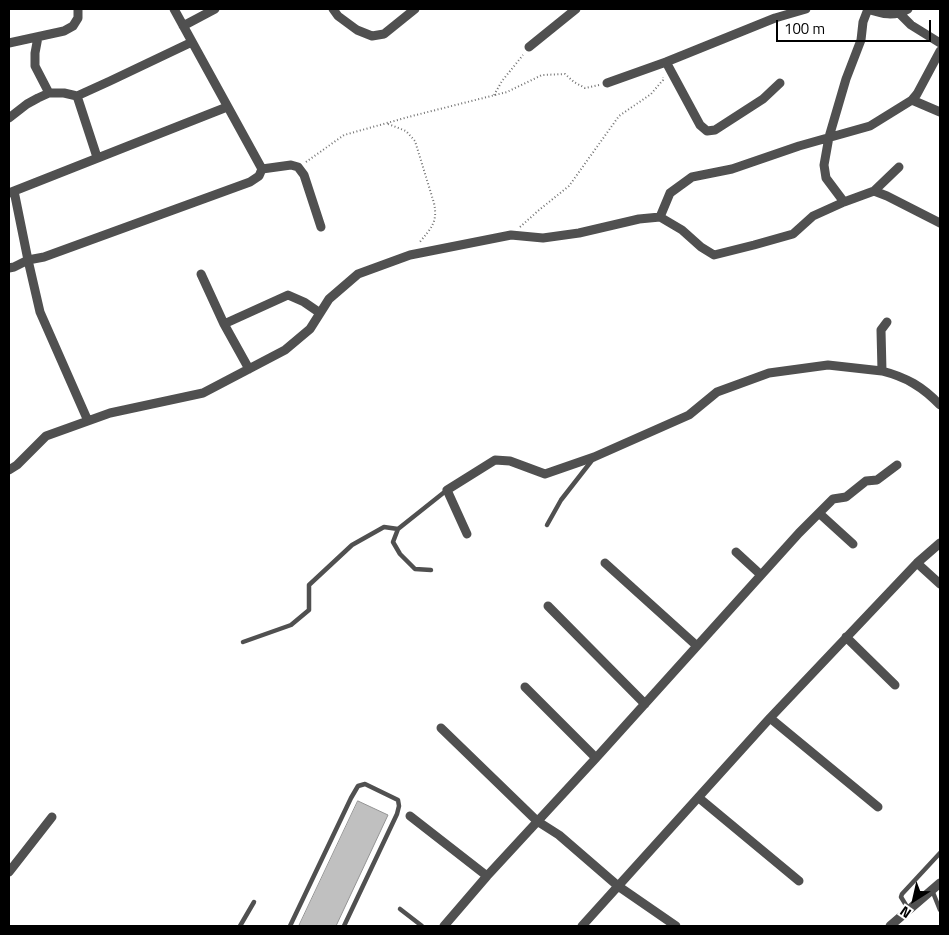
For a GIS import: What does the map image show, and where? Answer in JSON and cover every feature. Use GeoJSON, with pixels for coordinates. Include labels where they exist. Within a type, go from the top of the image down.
{"type":"FeatureCollection","features":[{"type":"Feature","properties":{"kind":"street"},"geometry":{"type":"LineString","coordinates":[[9,44],[64,31],[73,26],[78,18],[78,9]]}},
{"type":"Feature","properties":{"kind":"street"},"geometry":{"type":"LineString","coordinates":[[174,9],[262,169]]}},
{"type":"Feature","properties":{"kind":"street"},"geometry":{"type":"LineString","coordinates":[[183,26],[215,9]]}},
{"type":"Feature","properties":{"kind":"street"},"geometry":{"type":"LineString","coordinates":[[333,9],[338,16],[356,30],[372,36],[384,34],[416,9]]}},
{"type":"Feature","properties":{"kind":"street"},"geometry":{"type":"LineString","coordinates":[[529,47],[576,9]]}},
{"type":"Feature","properties":{"kind":"street"},"geometry":{"type":"LineString","coordinates":[[607,83],[666,62],[787,12],[806,9]]}},
{"type":"Feature","properties":{"kind":"street"},"geometry":{"type":"LineString","coordinates":[[844,202],[826,178],[824,165],[829,137],[846,79],[861,40],[863,22],[868,9],[890,14],[904,11],[911,25],[940,43]]}},
{"type":"Feature","properties":{"kind":"street"},"geometry":{"type":"LineString","coordinates":[[38,37],[35,53],[36,66],[49,93]]}},
{"type":"Feature","properties":{"kind":"street"},"geometry":{"type":"LineString","coordinates":[[9,118],[27,104],[49,93],[64,93],[76,96],[192,42]]}},
{"type":"Feature","properties":{"kind":"street"},"geometry":{"type":"LineString","coordinates":[[660,217],[670,193],[692,177],[732,169],[799,146],[870,126],[912,100],[940,51]]}},
{"type":"Feature","properties":{"kind":"street"},"geometry":{"type":"LineString","coordinates":[[666,62],[700,125],[707,131],[715,130],[763,100],[780,82]]}},
{"type":"Feature","properties":{"kind":"street"},"geometry":{"type":"LineString","coordinates":[[76,96],[97,157]]}},
{"type":"Feature","properties":{"kind":"street"},"geometry":{"type":"LineString","coordinates":[[912,100],[940,112]]}},
{"type":"Feature","properties":{"kind":"street"},"geometry":{"type":"LineString","coordinates":[[88,421],[40,312],[11,192],[227,107]]}},
{"type":"Feature","properties":{"kind":"street"},"geometry":{"type":"LineString","coordinates":[[262,169],[292,165],[298,167],[304,175],[321,227]]}},
{"type":"Feature","properties":{"kind":"street"},"geometry":{"type":"LineString","coordinates":[[9,470],[17,465],[46,436],[110,413],[203,393],[285,350],[310,329],[329,298],[358,274],[410,255],[511,235],[543,238],[578,233],[639,218],[660,217],[682,230],[701,247],[714,255],[793,234],[813,216],[874,191],[899,168]]}},
{"type":"Feature","properties":{"kind":"street"},"geometry":{"type":"LineString","coordinates":[[9,268],[250,182],[259,176],[262,169]]}},
{"type":"Feature","properties":{"kind":"street"},"geometry":{"type":"LineString","coordinates":[[874,191],[940,223]]}},
{"type":"Feature","properties":{"kind":"street"},"geometry":{"type":"LineString","coordinates":[[201,274],[224,324],[249,369]]}},
{"type":"Feature","properties":{"kind":"street"},"geometry":{"type":"LineString","coordinates":[[224,324],[288,295],[304,302],[320,313]]}},
{"type":"Feature","properties":{"kind":"street"},"geometry":{"type":"LineString","coordinates":[[882,371],[881,330],[887,322]]}},
{"type":"Feature","properties":{"kind":"street"},"geometry":{"type":"LineString","coordinates":[[467,534],[447,490],[494,460],[510,461],[545,474],[594,458],[689,415],[717,392],[769,373],[828,365],[882,371],[919,386],[940,405]]}},
{"type":"Feature","properties":{"kind":"street"},"geometry":{"type":"LineString","coordinates":[[444,926],[487,876],[799,533],[834,499],[846,497],[866,481],[877,480],[897,465]]}},
{"type":"Feature","properties":{"kind":"street"},"geometry":{"type":"LineString","coordinates":[[820,514],[853,544]]}},
{"type":"Feature","properties":{"kind":"street"},"geometry":{"type":"LineString","coordinates":[[582,926],[770,718],[917,563],[940,543]]}},
{"type":"Feature","properties":{"kind":"street"},"geometry":{"type":"LineString","coordinates":[[736,552],[761,576]]}},
{"type":"Feature","properties":{"kind":"street"},"geometry":{"type":"LineString","coordinates":[[605,562],[697,646]]}},
{"type":"Feature","properties":{"kind":"street"},"geometry":{"type":"LineString","coordinates":[[917,563],[940,584]]}},
{"type":"Feature","properties":{"kind":"street"},"geometry":{"type":"LineString","coordinates":[[548,606],[645,704]]}},
{"type":"Feature","properties":{"kind":"street"},"geometry":{"type":"LineString","coordinates":[[846,638],[895,685]]}},
{"type":"Feature","properties":{"kind":"street"},"geometry":{"type":"LineString","coordinates":[[525,687],[596,758]]}},
{"type":"Feature","properties":{"kind":"street"},"geometry":{"type":"LineString","coordinates":[[770,718],[878,807]]}},
{"type":"Feature","properties":{"kind":"street"},"geometry":{"type":"LineString","coordinates":[[441,728],[537,821],[559,835],[618,886],[676,926]]}},
{"type":"Feature","properties":{"kind":"street"},"geometry":{"type":"LineString","coordinates":[[699,798],[799,881]]}},
{"type":"Feature","properties":{"kind":"street"},"geometry":{"type":"LineString","coordinates":[[410,816],[487,876]]}},
{"type":"Feature","properties":{"kind":"street"},"geometry":{"type":"LineString","coordinates":[[9,872],[52,818]]}},
{"type":"Feature","properties":{"kind":"street"},"geometry":{"type":"LineString","coordinates":[[890,926],[940,883]]}},
{"type":"Feature","properties":{"kind":"lane"},"geometry":{"type":"LineString","coordinates":[[547,525],[561,500],[594,458]]}},
{"type":"Feature","properties":{"kind":"lane"},"geometry":{"type":"LineString","coordinates":[[431,570],[415,569],[400,554],[393,542],[398,529],[447,490]]}},
{"type":"Feature","properties":{"kind":"lane"},"geometry":{"type":"LineString","coordinates":[[242,642],[290,625],[309,610],[309,586],[352,545],[384,527],[398,529]]}},
{"type":"Feature","properties":{"kind":"lane"},"geometry":{"type":"LineString","coordinates":[[290,926],[351,798],[358,786],[365,784],[398,800],[399,806],[397,814],[344,926]]}},
{"type":"Feature","properties":{"kind":"lane"},"geometry":{"type":"LineString","coordinates":[[909,910],[901,898],[902,894],[940,853]]}},
{"type":"Feature","properties":{"kind":"lane"},"geometry":{"type":"LineString","coordinates":[[932,890],[940,910]]}},
{"type":"Feature","properties":{"kind":"lane"},"geometry":{"type":"LineString","coordinates":[[240,926],[254,902]]}},
{"type":"Feature","properties":{"kind":"lane"},"geometry":{"type":"LineString","coordinates":[[400,909],[422,926]]}},
{"type":"Feature","properties":{"kind":"path"},"geometry":{"type":"LineString","coordinates":[[494,96],[502,81],[529,47]]}},
{"type":"Feature","properties":{"kind":"path"},"geometry":{"type":"LineString","coordinates":[[511,235],[569,186],[619,116],[651,94],[663,80],[666,62]]}},
{"type":"Feature","properties":{"kind":"path"},"geometry":{"type":"LineString","coordinates":[[298,167],[344,136],[507,92],[542,75],[565,74],[585,88],[607,83]]}},
{"type":"Feature","properties":{"kind":"path"},"geometry":{"type":"LineString","coordinates":[[387,123],[406,131],[415,141],[436,213],[433,225],[410,255]]}},
{"type":"Feature","properties":{"kind":"building"},"geometry":{"type":"Polygon","coordinates":[[[358,801],[388,815],[336,926],[299,926],[358,801]]]}}]}
